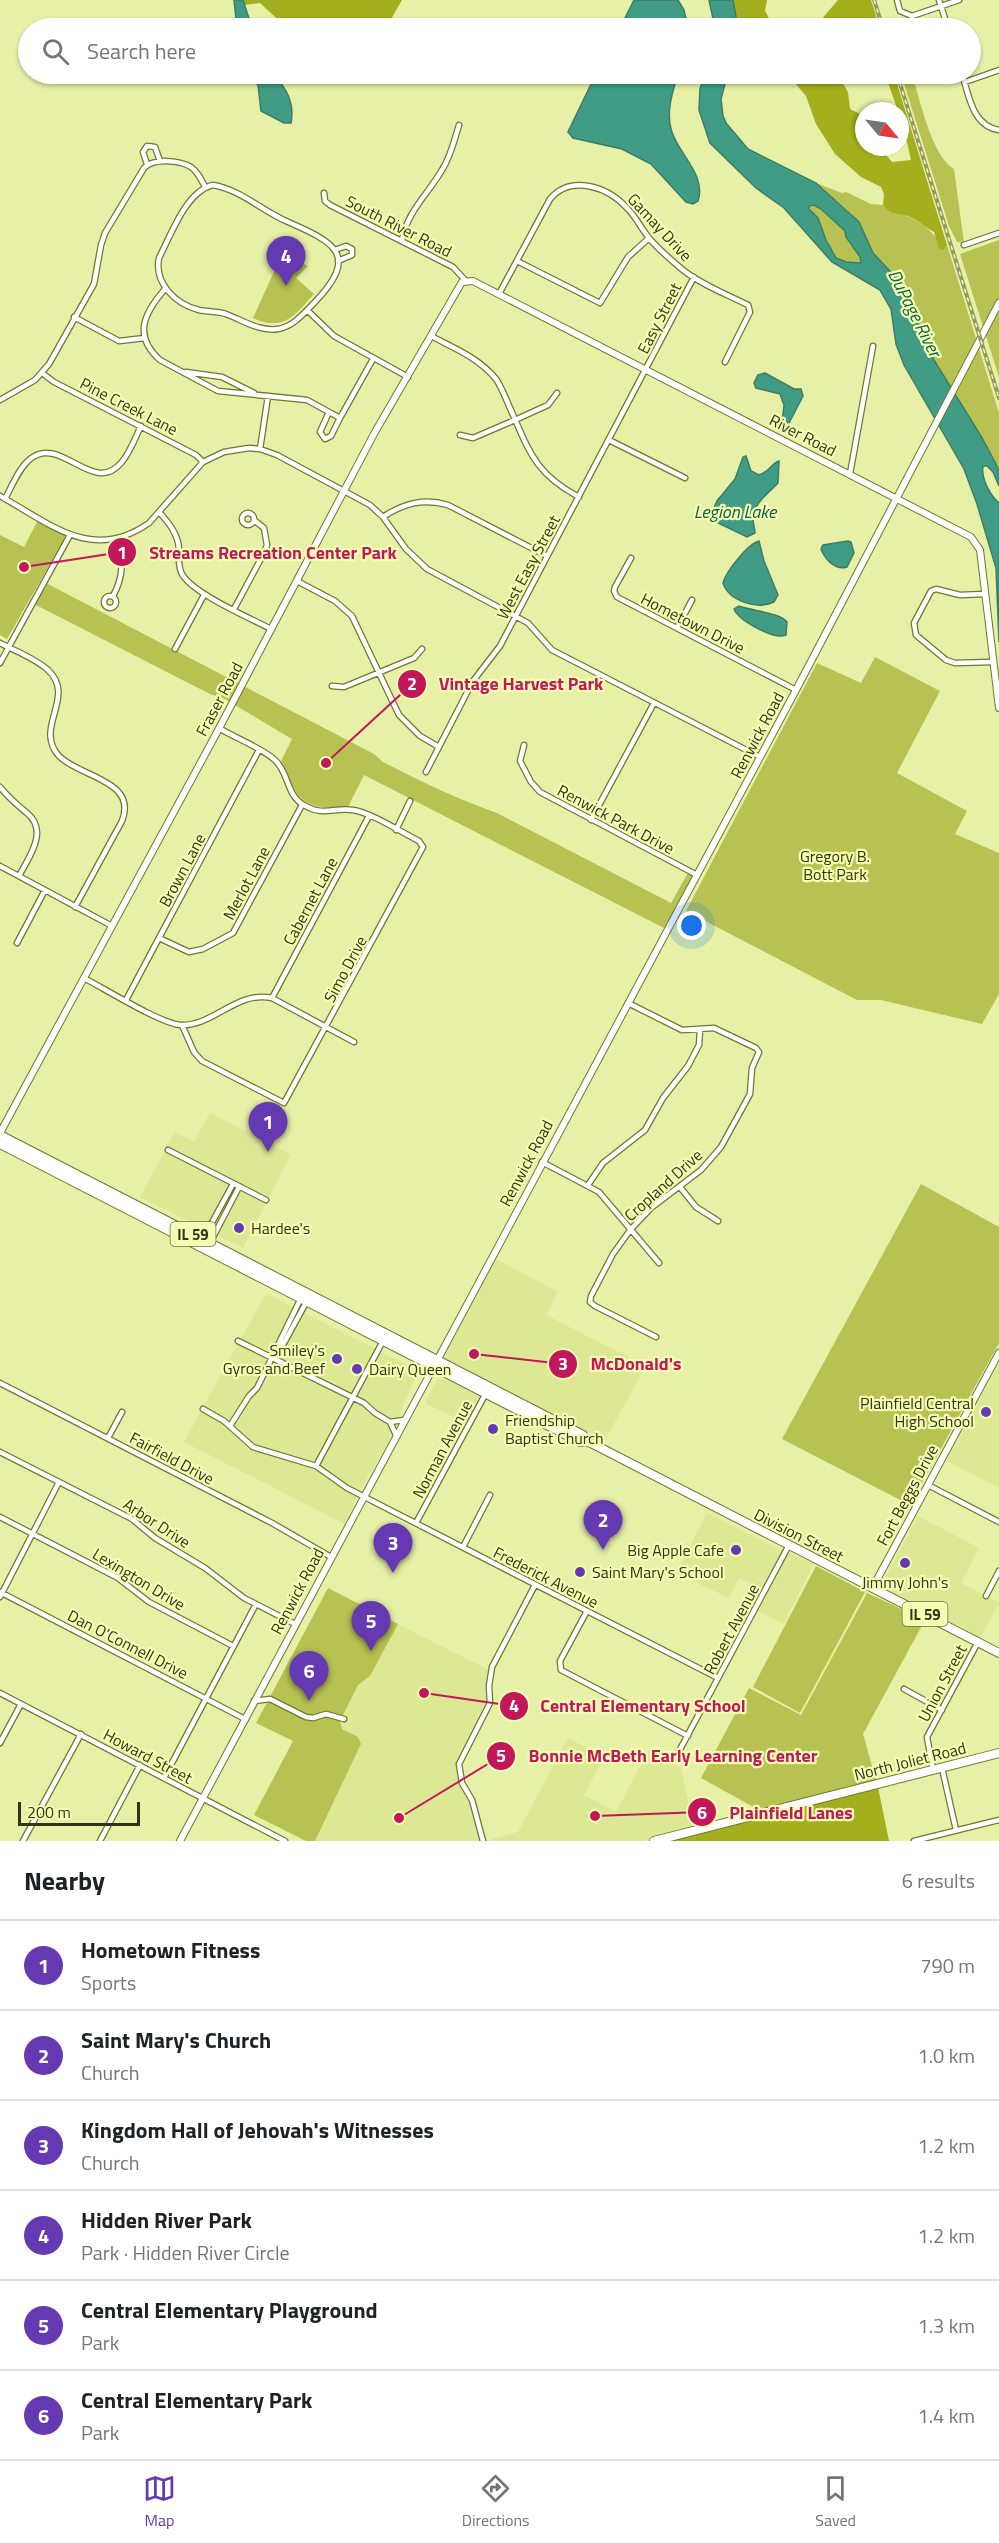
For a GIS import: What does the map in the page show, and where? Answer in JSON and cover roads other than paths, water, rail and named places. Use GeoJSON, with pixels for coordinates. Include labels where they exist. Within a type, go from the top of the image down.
{"type":"FeatureCollection","features":[{"type":"Feature","properties":{"kind":"main road","name":"IL 59"},"geometry":{"type":"LineString","coordinates":[[0,1134],[204,1245]]}},
{"type":"Feature","properties":{"kind":"main road","name":"IL 59"},"geometry":{"type":"LineString","coordinates":[[0,1144],[435,1363]]}},
{"type":"Feature","properties":{"kind":"main road","name":"IL 59"},"geometry":{"type":"LineString","coordinates":[[305,1297],[383,1341],[435,1363]]}},
{"type":"Feature","properties":{"kind":"main road","name":"Division Street"},"geometry":{"type":"LineString","coordinates":[[435,1363],[580,1442],[586,1441],[999,1653]]}},
{"type":"Feature","properties":{"kind":"main road","name":"North Joliet Road"},"geometry":{"type":"LineString","coordinates":[[654,1841],[999,1753]]}},
{"type":"Feature","properties":{"kind":"street"},"geometry":{"type":"LineString","coordinates":[[897,0],[900,11],[907,15],[920,15],[940,3],[959,0]]}},
{"type":"Feature","properties":{"kind":"street"},"geometry":{"type":"LineString","coordinates":[[940,3],[945,18]]}},
{"type":"Feature","properties":{"kind":"street"},"geometry":{"type":"LineString","coordinates":[[981,76],[999,70]]}},
{"type":"Feature","properties":{"kind":"street"},"geometry":{"type":"LineString","coordinates":[[966,84],[978,118],[988,127],[999,130]]}},
{"type":"Feature","properties":{"kind":"street"},"geometry":{"type":"LineString","coordinates":[[402,240],[416,205],[446,163],[459,125]]}},
{"type":"Feature","properties":{"kind":"street"},"geometry":{"type":"LineString","coordinates":[[147,164],[143,153],[147,146],[155,147],[160,161]]}},
{"type":"Feature","properties":{"kind":"street"},"geometry":{"type":"LineString","coordinates":[[0,400],[42,373],[93,284],[105,233],[147,164],[160,161],[189,166],[198,174],[205,187]]}},
{"type":"Feature","properties":{"kind":"street","name":"Gamay Drive"},"geometry":{"type":"LineString","coordinates":[[499,294],[550,198],[557,190],[575,184],[597,189],[616,199],[632,214],[649,238],[668,257],[694,277],[750,308],[725,362]]}},
{"type":"Feature","properties":{"kind":"street"},"geometry":{"type":"LineString","coordinates":[[213,185],[228,188],[283,220],[315,234],[335,250],[338,261],[334,280],[307,310],[286,327],[267,329],[223,313],[198,310],[165,289],[159,279],[156,269],[159,258],[192,196],[205,187],[213,185]]}},
{"type":"Feature","properties":{"kind":"street","name":"South River Road"},"geometry":{"type":"LineString","coordinates":[[324,194],[330,205],[453,267],[465,280]]}},
{"type":"Feature","properties":{"kind":"street"},"geometry":{"type":"LineString","coordinates":[[964,244],[999,232]]}},
{"type":"Feature","properties":{"kind":"street"},"geometry":{"type":"LineString","coordinates":[[517,261],[600,303],[628,257],[649,238]]}},
{"type":"Feature","properties":{"kind":"street"},"geometry":{"type":"LineString","coordinates":[[335,250],[346,246],[352,249],[352,255],[349,258],[338,261]]}},
{"type":"Feature","properties":{"kind":"street","name":"Easy Street"},"geometry":{"type":"LineString","coordinates":[[647,369],[694,277]]}},
{"type":"Feature","properties":{"kind":"street","name":"River Road"},"geometry":{"type":"LineString","coordinates":[[465,280],[473,280],[965,533],[977,543],[980,550],[999,708]]}},
{"type":"Feature","properties":{"kind":"street","name":"Fraser Road"},"geometry":{"type":"LineString","coordinates":[[0,1134],[344,491],[459,284],[465,280]]}},
{"type":"Feature","properties":{"kind":"street"},"geometry":{"type":"LineString","coordinates":[[165,289],[145,316],[145,338],[153,353],[218,391],[307,400],[340,418]]}},
{"type":"Feature","properties":{"kind":"street","name":"Renwick Road"},"geometry":{"type":"LineString","coordinates":[[180,1841],[796,690],[999,303]]}},
{"type":"Feature","properties":{"kind":"street"},"geometry":{"type":"LineString","coordinates":[[307,310],[334,336],[408,377]]}},
{"type":"Feature","properties":{"kind":"street"},"geometry":{"type":"LineString","coordinates":[[74,317],[119,341],[145,338]]}},
{"type":"Feature","properties":{"kind":"street"},"geometry":{"type":"LineString","coordinates":[[431,336],[470,357],[488,371],[497,381],[537,466],[560,487],[579,497]]}},
{"type":"Feature","properties":{"kind":"street"},"geometry":{"type":"LineString","coordinates":[[850,474],[873,346]]}},
{"type":"Feature","properties":{"kind":"street"},"geometry":{"type":"LineString","coordinates":[[329,412],[320,432],[321,437],[328,439],[373,359]]}},
{"type":"Feature","properties":{"kind":"street","name":"West Easy Street"},"geometry":{"type":"LineString","coordinates":[[426,772],[473,681],[500,646],[647,369]]}},
{"type":"Feature","properties":{"kind":"street"},"geometry":{"type":"LineString","coordinates":[[183,371],[222,377],[256,394]]}},
{"type":"Feature","properties":{"kind":"street","name":"Pine Creek Lane"},"geometry":{"type":"LineString","coordinates":[[42,373],[54,382],[196,455],[203,462]]}},
{"type":"Feature","properties":{"kind":"street"},"geometry":{"type":"LineString","coordinates":[[460,435],[473,438],[515,420],[548,405],[557,393]]}},
{"type":"Feature","properties":{"kind":"street"},"geometry":{"type":"LineString","coordinates":[[260,449],[268,396]]}},
{"type":"Feature","properties":{"kind":"street"},"geometry":{"type":"LineString","coordinates":[[141,426],[124,460],[113,470],[94,472],[61,456],[38,455],[25,465],[3,497],[70,535],[94,541],[118,539],[138,530],[159,512],[203,462],[235,449],[260,449],[370,506],[383,517],[406,549],[427,569],[528,624],[552,650],[760,757]]}},
{"type":"Feature","properties":{"kind":"street"},"geometry":{"type":"LineString","coordinates":[[609,440],[685,478]]}},
{"type":"Feature","properties":{"kind":"street"},"geometry":{"type":"LineString","coordinates":[[383,517],[404,506],[433,501],[448,505],[547,556]]}},
{"type":"Feature","properties":{"kind":"street"},"geometry":{"type":"LineString","coordinates":[[159,512],[177,539],[181,572],[187,581],[204,595],[271,629]]}},
{"type":"Feature","properties":{"kind":"street"},"geometry":{"type":"LineString","coordinates":[[234,609],[267,545],[264,528],[254,520]]}},
{"type":"Feature","properties":{"kind":"street"},"geometry":{"type":"LineString","coordinates":[[0,663],[70,535]]}},
{"type":"Feature","properties":{"kind":"street"},"geometry":{"type":"LineString","coordinates":[[113,596],[120,582],[123,567],[118,539]]}},
{"type":"Feature","properties":{"kind":"street","name":"Hometown Drive"},"geometry":{"type":"LineString","coordinates":[[631,558],[615,587],[615,594],[796,690]]}},
{"type":"Feature","properties":{"kind":"street"},"geometry":{"type":"LineString","coordinates":[[297,581],[335,601],[352,616],[399,715],[420,736],[439,747]]}},
{"type":"Feature","properties":{"kind":"street"},"geometry":{"type":"LineString","coordinates":[[985,594],[960,595],[936,588],[931,591],[923,605],[914,628],[921,640],[946,660],[954,663],[992,662]]}},
{"type":"Feature","properties":{"kind":"street"},"geometry":{"type":"LineString","coordinates":[[175,649],[204,595]]}},
{"type":"Feature","properties":{"kind":"street"},"geometry":{"type":"LineString","coordinates":[[677,628],[692,600]]}},
{"type":"Feature","properties":{"kind":"street"},"geometry":{"type":"LineString","coordinates":[[0,643],[47,669],[58,686],[58,706],[49,731],[57,754],[65,761],[112,786],[124,799],[125,812],[122,821],[75,907]]}},
{"type":"Feature","properties":{"kind":"street"},"geometry":{"type":"LineString","coordinates":[[332,686],[344,687],[414,658],[422,649]]}},
{"type":"Feature","properties":{"kind":"street"},"geometry":{"type":"LineString","coordinates":[[591,820],[654,703]]}},
{"type":"Feature","properties":{"kind":"street"},"geometry":{"type":"LineString","coordinates":[[219,728],[278,763],[294,798],[302,805],[322,813],[353,810],[396,830],[410,801]]}},
{"type":"Feature","properties":{"kind":"street","name":"Renwick Park Drive"},"geometry":{"type":"LineString","coordinates":[[524,745],[520,761],[531,782],[550,799],[697,875]]}},
{"type":"Feature","properties":{"kind":"street","name":"Brown Lane"},"geometry":{"type":"LineString","coordinates":[[126,1000],[259,750]]}},
{"type":"Feature","properties":{"kind":"street"},"geometry":{"type":"LineString","coordinates":[[0,787],[32,817],[36,826],[37,840],[19,876]]}},
{"type":"Feature","properties":{"kind":"street","name":"Merlot Lane"},"geometry":{"type":"LineString","coordinates":[[159,938],[189,952],[203,949],[233,933],[302,805]]}},
{"type":"Feature","properties":{"kind":"street","name":"Cabernet Lane"},"geometry":{"type":"LineString","coordinates":[[272,998],[369,816]]}},
{"type":"Feature","properties":{"kind":"street","name":"Simo Drive"},"geometry":{"type":"LineString","coordinates":[[182,1025],[194,1052],[202,1061],[285,1103],[422,850],[423,844],[396,830]]}},
{"type":"Feature","properties":{"kind":"street"},"geometry":{"type":"LineString","coordinates":[[0,866],[112,926]]}},
{"type":"Feature","properties":{"kind":"street"},"geometry":{"type":"LineString","coordinates":[[17,943],[45,890]]}},
{"type":"Feature","properties":{"kind":"street"},"geometry":{"type":"LineString","coordinates":[[84,978],[166,1021],[182,1025],[195,1023],[249,997],[261,995],[272,998],[354,1042]]}},
{"type":"Feature","properties":{"kind":"street"},"geometry":{"type":"LineString","coordinates":[[588,1185],[608,1158],[645,1130],[663,1098],[688,1066],[699,1045],[700,1030],[682,1030],[628,1003]]}},
{"type":"Feature","properties":{"kind":"street","name":"Cropland Drive"},"geometry":{"type":"LineString","coordinates":[[656,1337],[590,1302],[613,1254],[631,1228],[651,1208],[680,1187],[711,1159],[729,1134],[750,1094],[752,1068],[759,1052],[756,1048],[721,1030],[707,1028],[700,1030]]}},
{"type":"Feature","properties":{"kind":"street"},"geometry":{"type":"LineString","coordinates":[[168,1150],[266,1200]]}},
{"type":"Feature","properties":{"kind":"street"},"geometry":{"type":"LineString","coordinates":[[542,1162],[588,1185],[607,1199],[659,1263]]}},
{"type":"Feature","properties":{"kind":"street"},"geometry":{"type":"LineString","coordinates":[[204,1245],[233,1184]]}},
{"type":"Feature","properties":{"kind":"street"},"geometry":{"type":"LineString","coordinates":[[204,1245],[239,1187]]}},
{"type":"Feature","properties":{"kind":"street"},"geometry":{"type":"LineString","coordinates":[[680,1187],[696,1207],[718,1221]]}},
{"type":"Feature","properties":{"kind":"street"},"geometry":{"type":"LineString","coordinates":[[230,1426],[249,1396],[257,1388],[272,1358],[273,1351],[305,1297]]}},
{"type":"Feature","properties":{"kind":"street"},"geometry":{"type":"LineString","coordinates":[[238,1341],[364,1403],[390,1422],[396,1435]]}},
{"type":"Feature","properties":{"kind":"street"},"geometry":{"type":"LineString","coordinates":[[316,1466],[383,1341]]}},
{"type":"Feature","properties":{"kind":"street","name":"Fort Beggs Drive"},"geometry":{"type":"LineString","coordinates":[[873,1587],[999,1353]]}},
{"type":"Feature","properties":{"kind":"street","name":"Fairfield Drive"},"geometry":{"type":"LineString","coordinates":[[0,1383],[331,1557]]}},
{"type":"Feature","properties":{"kind":"street","name":"Norman Avenue"},"geometry":{"type":"LineString","coordinates":[[416,1523],[487,1390]]}},
{"type":"Feature","properties":{"kind":"street","name":"Frederick Avenue"},"geometry":{"type":"LineString","coordinates":[[203,1409],[230,1426],[253,1447],[316,1466],[347,1488],[718,1678]]}},
{"type":"Feature","properties":{"kind":"street"},"geometry":{"type":"LineString","coordinates":[[108,1438],[122,1412]]}},
{"type":"Feature","properties":{"kind":"street"},"geometry":{"type":"LineString","coordinates":[[390,1422],[404,1420]]}},
{"type":"Feature","properties":{"kind":"street","name":"Arbor Drive"},"geometry":{"type":"LineString","coordinates":[[0,1452],[132,1519],[155,1538],[205,1568],[233,1590],[295,1624]]}},
{"type":"Feature","properties":{"kind":"street"},"geometry":{"type":"LineString","coordinates":[[1,1594],[59,1482]]}},
{"type":"Feature","properties":{"kind":"street"},"geometry":{"type":"LineString","coordinates":[[928,1485],[999,1522]]}},
{"type":"Feature","properties":{"kind":"street"},"geometry":{"type":"LineString","coordinates":[[463,1547],[490,1496]]}},
{"type":"Feature","properties":{"kind":"street","name":"Lexington Drive"},"geometry":{"type":"LineString","coordinates":[[0,1517],[118,1578],[149,1602],[233,1646]]}},
{"type":"Feature","properties":{"kind":"street","name":"Robert Avenue"},"geometry":{"type":"LineString","coordinates":[[676,1757],[789,1545]]}},
{"type":"Feature","properties":{"kind":"street"},"geometry":{"type":"LineString","coordinates":[[986,1596],[999,1571]]}},
{"type":"Feature","properties":{"kind":"street"},"geometry":{"type":"LineString","coordinates":[[483,1841],[472,1800],[462,1783],[459,1764],[490,1703],[489,1686],[492,1666],[535,1585]]}},
{"type":"Feature","properties":{"kind":"street","name":"Dan O'Connell Drive"},"geometry":{"type":"LineString","coordinates":[[1,1594],[245,1719]]}},
{"type":"Feature","properties":{"kind":"street"},"geometry":{"type":"LineString","coordinates":[[164,1778],[256,1604]]}},
{"type":"Feature","properties":{"kind":"street"},"geometry":{"type":"LineString","coordinates":[[587,1611],[560,1661],[563,1672],[688,1736]]}},
{"type":"Feature","properties":{"kind":"street","name":"Union Street"},"geometry":{"type":"LineString","coordinates":[[933,1770],[927,1737],[978,1642]]}},
{"type":"Feature","properties":{"kind":"street"},"geometry":{"type":"LineString","coordinates":[[263,1684],[270,1699]]}},
{"type":"Feature","properties":{"kind":"street"},"geometry":{"type":"LineString","coordinates":[[904,1689],[942,1710]]}},
{"type":"Feature","properties":{"kind":"street","name":"Howard Street"},"geometry":{"type":"LineString","coordinates":[[0,1693],[285,1841]]}},
{"type":"Feature","properties":{"kind":"street"},"geometry":{"type":"LineString","coordinates":[[254,1701],[270,1699],[306,1717],[313,1718],[326,1714],[344,1719]]}},
{"type":"Feature","properties":{"kind":"street"},"geometry":{"type":"LineString","coordinates":[[0,1743],[21,1704]]}},
{"type":"Feature","properties":{"kind":"street"},"geometry":{"type":"LineString","coordinates":[[23,1841],[81,1734]]}},
{"type":"Feature","properties":{"kind":"street"},"geometry":{"type":"LineString","coordinates":[[100,1841],[140,1765]]}},
{"type":"Feature","properties":{"kind":"street"},"geometry":{"type":"LineString","coordinates":[[942,1768],[956,1830]]}},
{"type":"Feature","properties":{"kind":"street"},"geometry":{"type":"LineString","coordinates":[[914,1841],[999,1820]]}},
{"type":"Feature","properties":{"kind":"water"},"geometry":{"type":"Polygon","coordinates":[[[234,0],[243,0],[249,18],[236,18],[234,0]]]}},
{"type":"Feature","properties":{"kind":"water"},"geometry":{"type":"Polygon","coordinates":[[[634,0],[678,0],[686,18],[625,18],[634,0]]]}},
{"type":"Feature","properties":{"kind":"water"},"geometry":{"type":"Polygon","coordinates":[[[709,0],[733,0],[736,18],[713,18],[709,0]]]}},
{"type":"Feature","properties":{"kind":"water"},"geometry":{"type":"Polygon","coordinates":[[[281,84],[291,102],[291,123],[284,123],[261,111],[258,85],[281,84]]]}},
{"type":"Feature","properties":{"kind":"water"},"geometry":{"type":"Polygon","coordinates":[[[591,84],[675,84],[669,115],[671,129],[695,173],[700,191],[698,201],[693,204],[686,202],[651,164],[622,149],[573,138],[568,132],[591,84]]]}},
{"type":"Feature","properties":{"kind":"water"},"geometry":{"type":"Polygon","coordinates":[[[702,84],[725,84],[721,99],[723,116],[726,123],[748,149],[816,183],[859,222],[873,253],[901,283],[910,300],[929,352],[981,436],[999,472],[999,486],[993,472],[987,466],[983,466],[983,476],[987,486],[999,503],[999,642],[996,568],[977,504],[964,469],[904,365],[896,344],[891,309],[880,290],[832,262],[784,208],[756,188],[710,143],[699,110],[702,84]],[[814,205],[809,206],[818,218],[836,258],[846,262],[861,263],[845,231],[821,209],[814,205]]]}},
{"type":"Feature","properties":{"kind":"water"},"geometry":{"type":"Polygon","coordinates":[[[765,373],[794,389],[801,389],[803,396],[789,423],[782,423],[784,405],[780,394],[756,388],[754,383],[758,375],[765,373]]]}},
{"type":"Feature","properties":{"kind":"water","name":"Legion Lake"},"geometry":{"type":"Polygon","coordinates":[[[746,456],[751,471],[759,475],[779,461],[778,483],[756,508],[753,519],[755,533],[747,537],[712,520],[711,515],[717,501],[735,479],[743,457],[746,456]]]}},
{"type":"Feature","properties":{"kind":"water"},"geometry":{"type":"Polygon","coordinates":[[[759,541],[764,561],[778,595],[774,602],[760,605],[737,599],[731,595],[723,583],[738,559],[749,547],[759,541]]]}},
{"type":"Feature","properties":{"kind":"water"},"geometry":{"type":"Polygon","coordinates":[[[851,542],[854,553],[847,567],[835,566],[825,557],[821,549],[823,545],[851,542]]]}},
{"type":"Feature","properties":{"kind":"water"},"geometry":{"type":"Polygon","coordinates":[[[739,606],[784,619],[787,622],[786,635],[774,635],[749,624],[734,609],[739,606]]]}},
{"type":"Feature","properties":{"kind":"railway"},"geometry":{"type":"LineString","coordinates":[[874,0],[880,18]]}},
{"type":"Feature","properties":{"kind":"railway"},"geometry":{"type":"LineString","coordinates":[[900,84],[999,398]]}},
{"type":"Feature","properties":{"kind":"place","name":"Hidden River Park"},"geometry":{"type":"Point","coordinates":[286,286]}},
{"type":"Feature","properties":{"kind":"place","name":"Streams Recreation Center Park"},"geometry":{"type":"Point","coordinates":[24,567]}},
{"type":"Feature","properties":{"kind":"place","name":"Vintage Harvest Park"},"geometry":{"type":"Point","coordinates":[326,763]}},
{"type":"Feature","properties":{"kind":"place","name":"Hometown Fitness"},"geometry":{"type":"Point","coordinates":[268,1152]}},
{"type":"Feature","properties":{"kind":"place","name":"Hardee's"},"geometry":{"type":"Point","coordinates":[239,1228]}},
{"type":"Feature","properties":{"kind":"place","name":"McDonald's"},"geometry":{"type":"Point","coordinates":[474,1354]}},
{"type":"Feature","properties":{"kind":"place","name":"Smiley's Gyros and Beef"},"geometry":{"type":"Point","coordinates":[337,1359]}},
{"type":"Feature","properties":{"kind":"place","name":"Dairy Queen"},"geometry":{"type":"Point","coordinates":[357,1369]}},
{"type":"Feature","properties":{"kind":"place","name":"Plainfield Central High School"},"geometry":{"type":"Point","coordinates":[986,1412]}},
{"type":"Feature","properties":{"kind":"place","name":"Friendship Baptist Church"},"geometry":{"type":"Point","coordinates":[493,1429]}},
{"type":"Feature","properties":{"kind":"place","name":"Saint Mary's Church"},"geometry":{"type":"Point","coordinates":[603,1550]}},
{"type":"Feature","properties":{"kind":"place","name":"Big Apple Cafe"},"geometry":{"type":"Point","coordinates":[736,1550]}},
{"type":"Feature","properties":{"kind":"place","name":"Jimmy John's"},"geometry":{"type":"Point","coordinates":[905,1563]}},
{"type":"Feature","properties":{"kind":"place","name":"Saint Mary's School"},"geometry":{"type":"Point","coordinates":[580,1572]}},
{"type":"Feature","properties":{"kind":"place","name":"Kingdom Hall of Jehovah's Witnesses"},"geometry":{"type":"Point","coordinates":[393,1573]}},
{"type":"Feature","properties":{"kind":"place","name":"Central Elementary Playground"},"geometry":{"type":"Point","coordinates":[371,1651]}},
{"type":"Feature","properties":{"kind":"place","name":"Central Elementary School"},"geometry":{"type":"Point","coordinates":[424,1693]}},
{"type":"Feature","properties":{"kind":"place","name":"Central Elementary Park"},"geometry":{"type":"Point","coordinates":[309,1701]}},
{"type":"Feature","properties":{"kind":"place","name":"Plainfield Lanes"},"geometry":{"type":"Point","coordinates":[595,1816]}},
{"type":"Feature","properties":{"kind":"place","name":"Bonnie McBeth Early Learning Center"},"geometry":{"type":"Point","coordinates":[399,1818]}},
{"type":"Feature","properties":{"kind":"water label","name":"DuPage River"},"geometry":{"type":"Point","coordinates":[915,313]}},
{"type":"Feature","properties":{"kind":"park label","name":"Gregory B. Bott Park"},"geometry":{"type":"Point","coordinates":[835,865]}}]}
